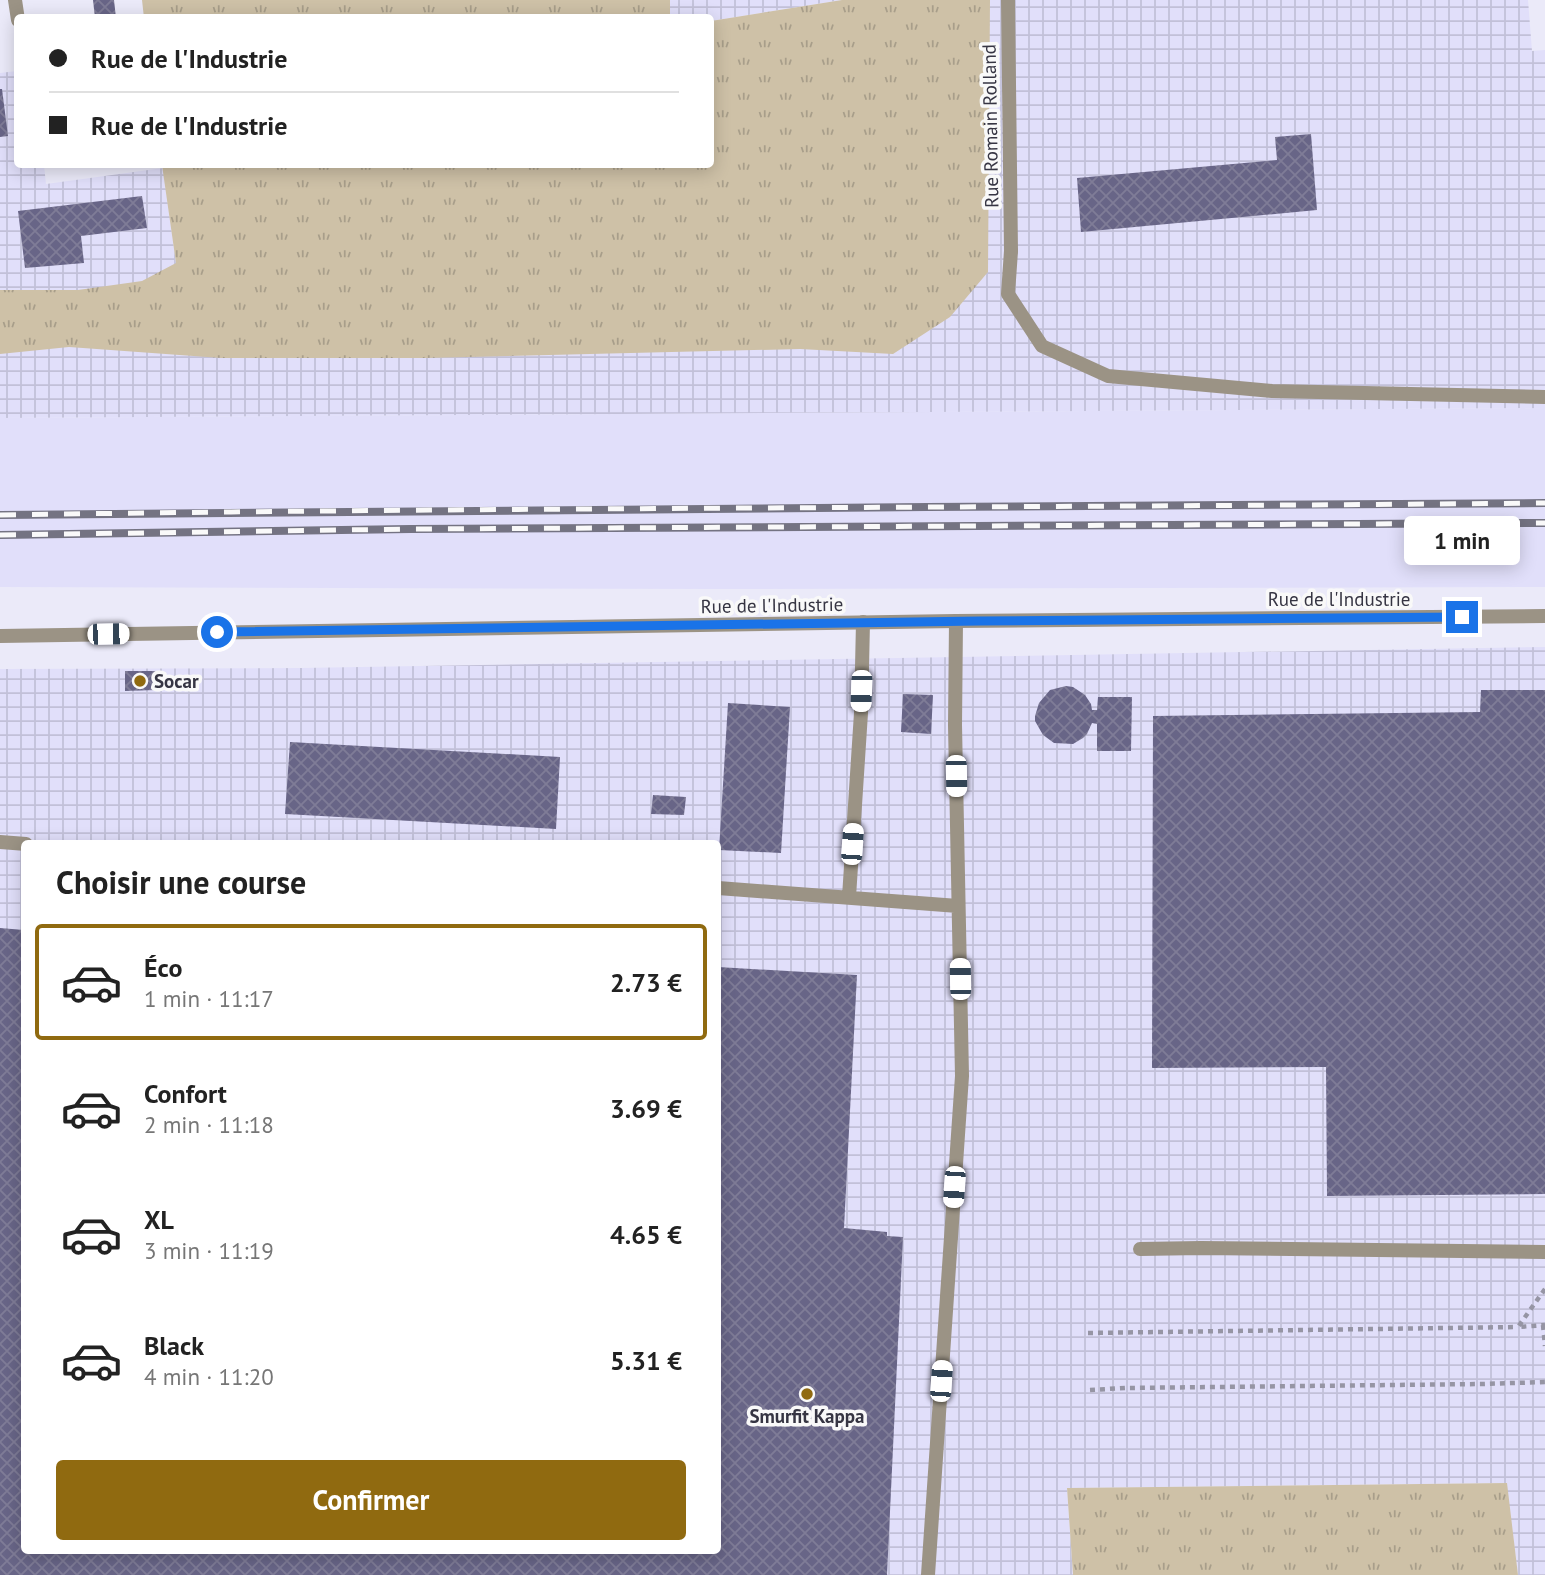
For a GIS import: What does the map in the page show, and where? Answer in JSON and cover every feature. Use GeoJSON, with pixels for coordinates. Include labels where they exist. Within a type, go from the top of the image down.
{"type":"FeatureCollection","features":[{"type":"Feature","properties":{"kind":"street","name":"Rue Romain Rolland"},"geometry":{"type":"LineString","coordinates":[[1008,0],[1011,251],[1008,294],[1042,346],[1108,376],[1272,391],[1545,397]]}},
{"type":"Feature","properties":{"kind":"street","name":"Rue de l'Industrie"},"geometry":{"type":"LineString","coordinates":[[0,635],[863,622],[1545,616]]}},
{"type":"Feature","properties":{"kind":"street"},"geometry":{"type":"LineString","coordinates":[[928,1575],[962,1076],[955,725],[956,621]]}},
{"type":"Feature","properties":{"kind":"street"},"geometry":{"type":"LineString","coordinates":[[849,897],[861,713],[863,622]]}},
{"type":"Feature","properties":{"kind":"street"},"geometry":{"type":"LineString","coordinates":[[0,842],[21,844]]}},
{"type":"Feature","properties":{"kind":"street"},"geometry":{"type":"LineString","coordinates":[[721,888],[958,906]]}},
{"type":"Feature","properties":{"kind":"street"},"geometry":{"type":"LineString","coordinates":[[1140,1249],[1545,1252]]}},
{"type":"Feature","properties":{"kind":"path"},"geometry":{"type":"LineString","coordinates":[[1518,1327],[1545,1289]]}},
{"type":"Feature","properties":{"kind":"path"},"geometry":{"type":"LineString","coordinates":[[1088,1333],[1544,1325],[1545,1346]]}},
{"type":"Feature","properties":{"kind":"path"},"geometry":{"type":"LineString","coordinates":[[1090,1390],[1545,1382]]}},
{"type":"Feature","properties":{"kind":"shaded area"},"geometry":{"type":"Polygon","coordinates":[[[670,0],[842,0],[714,21],[714,14],[670,14],[670,0]]]}},
{"type":"Feature","properties":{"kind":"shaded area"},"geometry":{"type":"Polygon","coordinates":[[[959,0],[1528,0],[1532,51],[1545,50],[1545,408],[0,418],[0,73],[14,71],[14,168],[44,168],[46,184],[163,168],[176,263],[937,268],[959,0]]]}},
{"type":"Feature","properties":{"kind":"shaded area"},"geometry":{"type":"Polygon","coordinates":[[[1545,408],[1545,587],[0,587],[0,418],[1545,408]]]}},
{"type":"Feature","properties":{"kind":"shaded area"},"geometry":{"type":"Polygon","coordinates":[[[1545,647],[1545,1575],[1518,1575],[1506,1483],[1067,1488],[1073,1575],[0,1575],[0,669],[301,668],[1545,647]]]}},
{"type":"Feature","properties":{"kind":"green space"},"geometry":{"type":"Polygon","coordinates":[[[142,0],[670,0],[670,14],[144,14],[142,0]]]}},
{"type":"Feature","properties":{"kind":"green space"},"geometry":{"type":"Polygon","coordinates":[[[842,0],[990,0],[988,272],[950,317],[893,354],[800,349],[426,358],[221,358],[69,347],[0,354],[0,290],[78,290],[142,281],[176,263],[162,168],[714,168],[714,21],[842,0]]]}},
{"type":"Feature","properties":{"kind":"green space"},"geometry":{"type":"Polygon","coordinates":[[[1507,1483],[1518,1575],[1073,1575],[1067,1488],[1507,1483]]]}},
{"type":"Feature","properties":{"kind":"building"},"geometry":{"type":"Polygon","coordinates":[[[93,0],[114,0],[116,14],[95,14],[93,0]]]}},
{"type":"Feature","properties":{"kind":"building"},"geometry":{"type":"Polygon","coordinates":[[[0,89],[8,136],[0,137],[0,89]]]}},
{"type":"Feature","properties":{"kind":"building"},"geometry":{"type":"Polygon","coordinates":[[[1311,134],[1317,210],[1081,232],[1077,178],[1277,160],[1275,137],[1311,134]]]}},
{"type":"Feature","properties":{"kind":"building"},"geometry":{"type":"Polygon","coordinates":[[[142,196],[147,228],[81,236],[84,263],[25,268],[18,211],[142,196]]]}},
{"type":"Feature","properties":{"kind":"building","name":"Socar"},"geometry":{"type":"Polygon","coordinates":[[[125,671],[156,671],[156,690],[125,691],[125,671]]]}},
{"type":"Feature","properties":{"kind":"building"},"geometry":{"type":"Polygon","coordinates":[[[1066,686],[1085,695],[1092,710],[1097,710],[1098,697],[1132,697],[1131,751],[1097,751],[1097,724],[1092,723],[1087,734],[1073,744],[1054,743],[1043,735],[1035,721],[1039,703],[1050,690],[1066,686]]]}},
{"type":"Feature","properties":{"kind":"building"},"geometry":{"type":"Polygon","coordinates":[[[1481,690],[1545,690],[1545,1194],[1327,1196],[1326,1067],[1152,1068],[1153,716],[1480,712],[1481,690]]]}},
{"type":"Feature","properties":{"kind":"building"},"geometry":{"type":"Polygon","coordinates":[[[903,694],[933,695],[931,734],[901,732],[903,694]]]}},
{"type":"Feature","properties":{"kind":"building"},"geometry":{"type":"Polygon","coordinates":[[[728,703],[790,707],[781,853],[721,850],[728,703]]]}},
{"type":"Feature","properties":{"kind":"building"},"geometry":{"type":"Polygon","coordinates":[[[290,742],[560,757],[556,829],[285,814],[290,742]]]}},
{"type":"Feature","properties":{"kind":"building"},"geometry":{"type":"Polygon","coordinates":[[[653,795],[686,797],[684,815],[651,814],[653,795]]]}},
{"type":"Feature","properties":{"kind":"building","name":"Smurfit Kappa"},"geometry":{"type":"Polygon","coordinates":[[[0,928],[21,930],[21,1554],[721,1554],[721,967],[857,975],[844,1228],[887,1232],[887,1236],[903,1237],[887,1575],[0,1575],[0,928]]]}},
{"type":"Feature","properties":{"kind":"railway"},"geometry":{"type":"LineString","coordinates":[[0,515],[1545,503]]}},
{"type":"Feature","properties":{"kind":"railway"},"geometry":{"type":"LineString","coordinates":[[0,535],[411,529],[1545,523]]}},
{"type":"Feature","properties":{"kind":"place","name":"Socar"},"geometry":{"type":"Point","coordinates":[140,681]}},
{"type":"Feature","properties":{"kind":"place","name":"Smurfit Kappa"},"geometry":{"type":"Point","coordinates":[807,1394]}},
{"type":"Feature","properties":{"kind":"route"},"geometry":{"type":"LineString","coordinates":[[217,632],[1462,617]]}}]}
